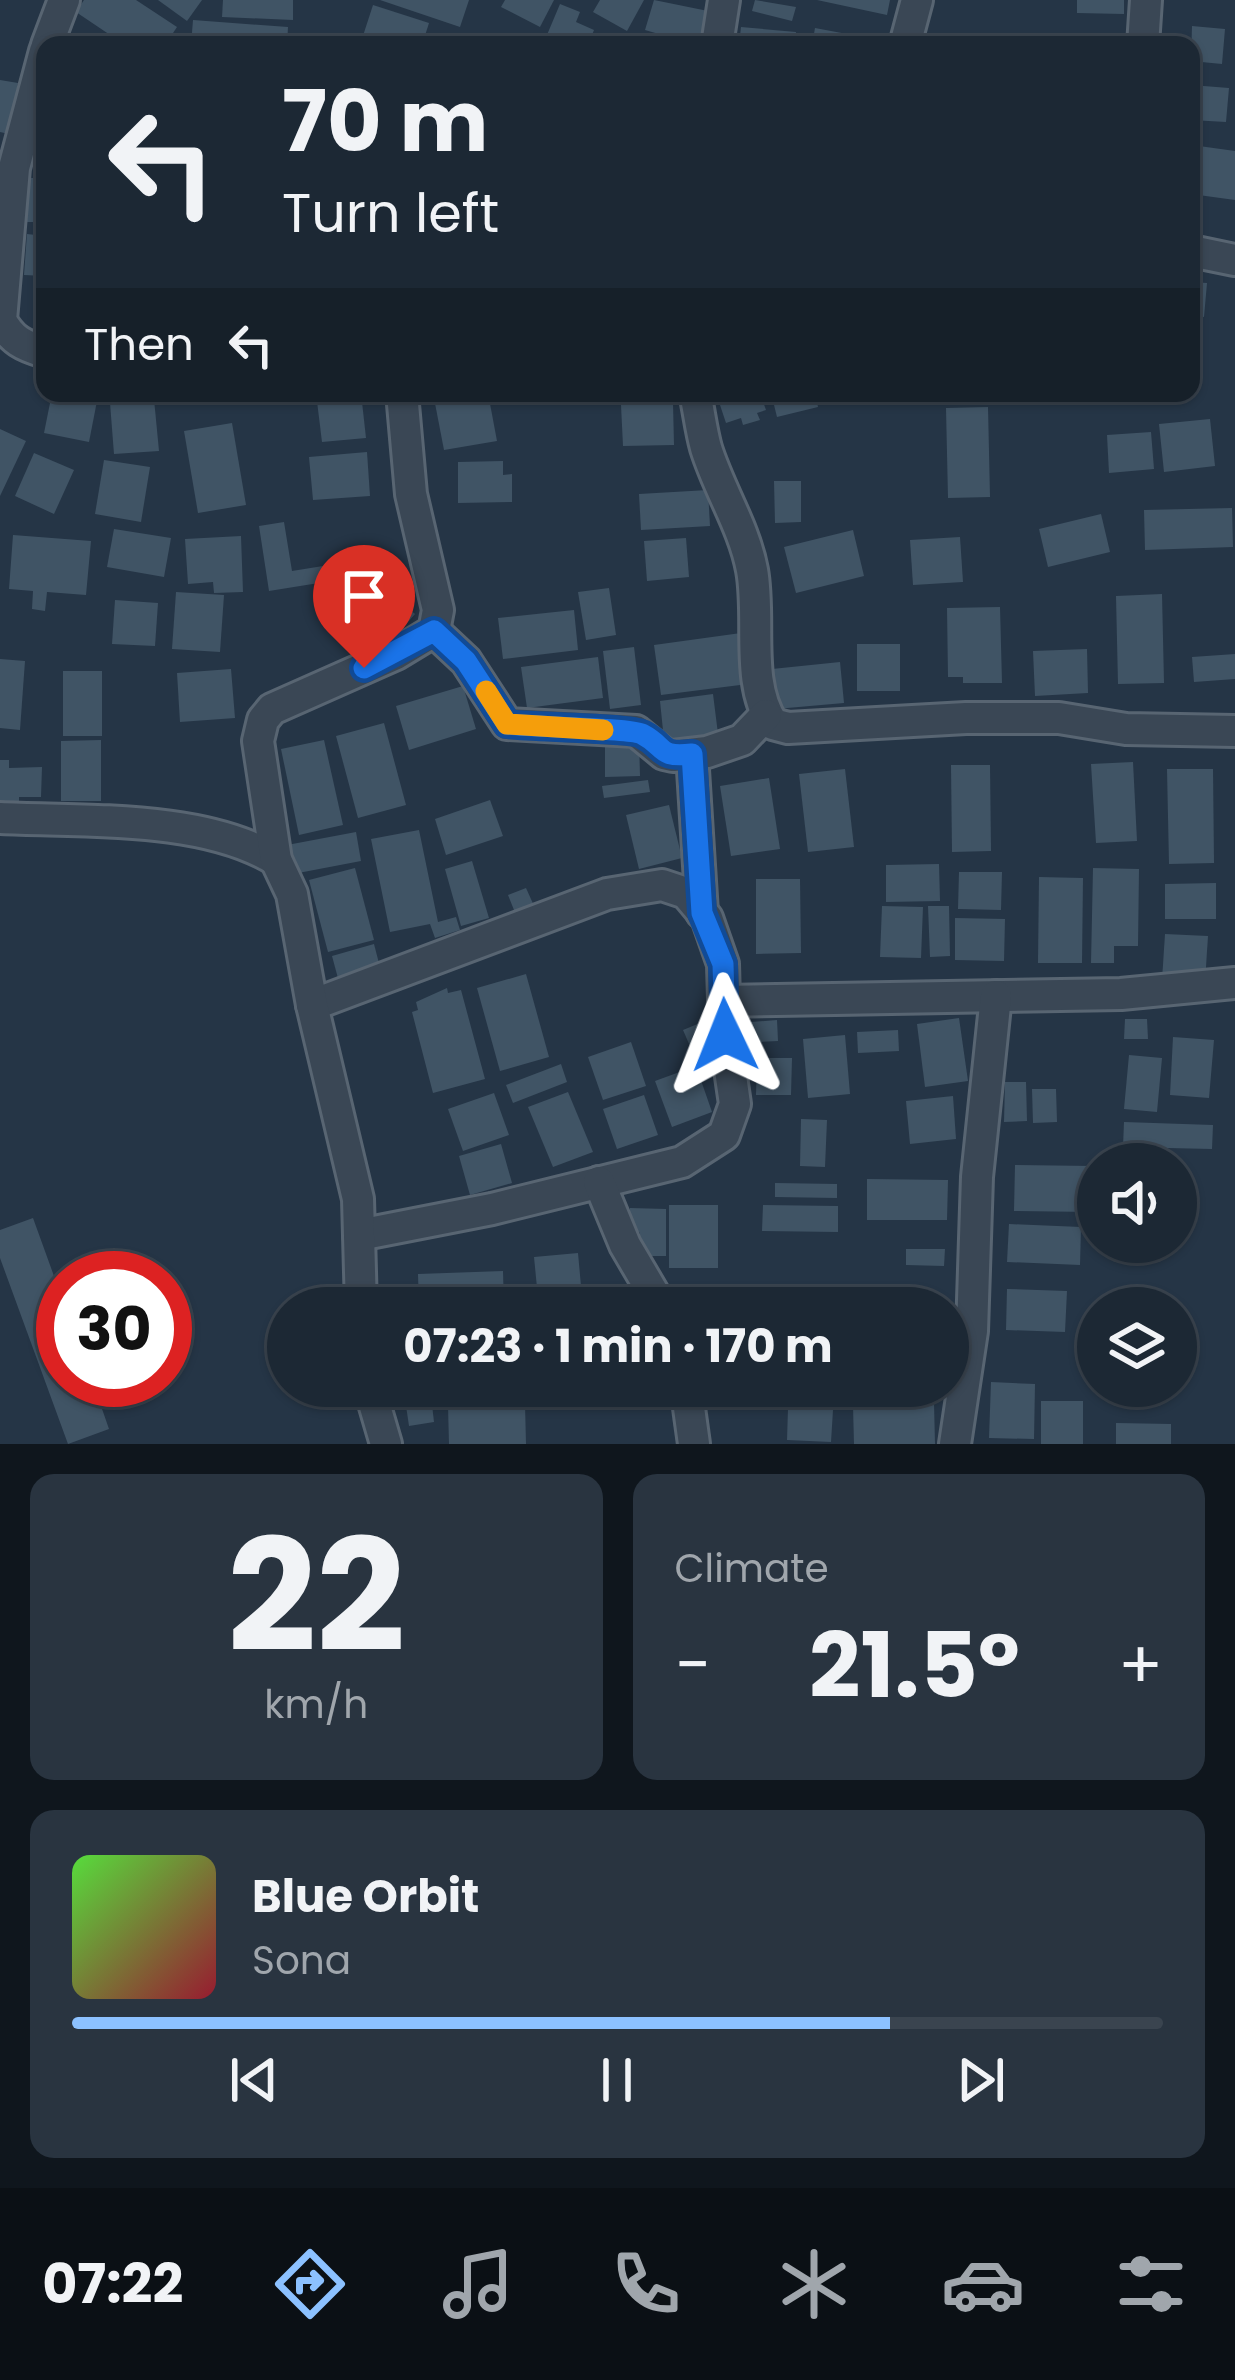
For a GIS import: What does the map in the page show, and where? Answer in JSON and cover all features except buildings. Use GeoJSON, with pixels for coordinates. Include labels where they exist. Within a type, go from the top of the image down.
{"type":"FeatureCollection","features":[{"type":"Feature","properties":{"kind":"street"},"geometry":{"type":"LineString","coordinates":[[52,36],[64,0]]}},
{"type":"Feature","properties":{"kind":"street"},"geometry":{"type":"LineString","coordinates":[[718,36],[724,0]]}},
{"type":"Feature","properties":{"kind":"street"},"geometry":{"type":"LineString","coordinates":[[907,36],[916,0]]}},
{"type":"Feature","properties":{"kind":"street"},"geometry":{"type":"LineString","coordinates":[[1144,36],[1147,0]]}},
{"type":"Feature","properties":{"kind":"street"},"geometry":{"type":"LineString","coordinates":[[36,88],[14,167],[1,320],[8,334],[36,349]]}},
{"type":"Feature","properties":{"kind":"street"},"geometry":{"type":"LineString","coordinates":[[1200,253],[1235,260]]}},
{"type":"Feature","properties":{"kind":"street"},"geometry":{"type":"LineString","coordinates":[[360,1287],[358,1199],[312,1005],[292,894],[276,860],[258,741],[262,720],[272,709],[396,654],[434,631],[438,610],[411,494],[403,402]]}},
{"type":"Feature","properties":{"kind":"street"},"geometry":{"type":"LineString","coordinates":[[697,402],[706,448],[752,568],[760,705],[772,724],[788,728],[1059,718],[1126,729],[1235,731]]}},
{"type":"Feature","properties":{"kind":"street"},"geometry":{"type":"LineString","coordinates":[[434,631],[466,661],[507,724],[550,730],[636,731],[664,754],[692,754],[742,740],[766,715]]}},
{"type":"Feature","properties":{"kind":"street"},"geometry":{"type":"LineString","coordinates":[[692,754],[702,913]]}},
{"type":"Feature","properties":{"kind":"street"},"geometry":{"type":"LineString","coordinates":[[0,818],[134,825],[212,835],[249,843],[276,860]]}},
{"type":"Feature","properties":{"kind":"street"},"geometry":{"type":"LineString","coordinates":[[312,1005],[639,886],[662,885],[686,893],[702,913],[723,964],[735,1104],[724,1135],[682,1162],[359,1235]]}},
{"type":"Feature","properties":{"kind":"street"},"geometry":{"type":"LineString","coordinates":[[724,1001],[1121,994],[1235,983]]}},
{"type":"Feature","properties":{"kind":"street"},"geometry":{"type":"LineString","coordinates":[[956,1444],[973,1331],[977,1177],[996,996]]}},
{"type":"Feature","properties":{"kind":"street"},"geometry":{"type":"LineString","coordinates":[[599,1182],[625,1245],[650,1287]]}},
{"type":"Feature","properties":{"kind":"street"},"geometry":{"type":"LineString","coordinates":[[375,1407],[386,1444]]}},
{"type":"Feature","properties":{"kind":"street"},"geometry":{"type":"LineString","coordinates":[[689,1407],[694,1444]]}},
{"type":"Feature","properties":{"kind":"slow traffic"},"geometry":{"type":"LineString","coordinates":[[486,691],[507,724],[603,730]]}},
{"type":"Feature","properties":{"kind":"route"},"geometry":{"type":"LineString","coordinates":[[364,668],[434,631],[466,661],[507,724],[550,730],[636,731],[664,754],[692,754],[702,913],[723,964],[725,1035]]}}]}
